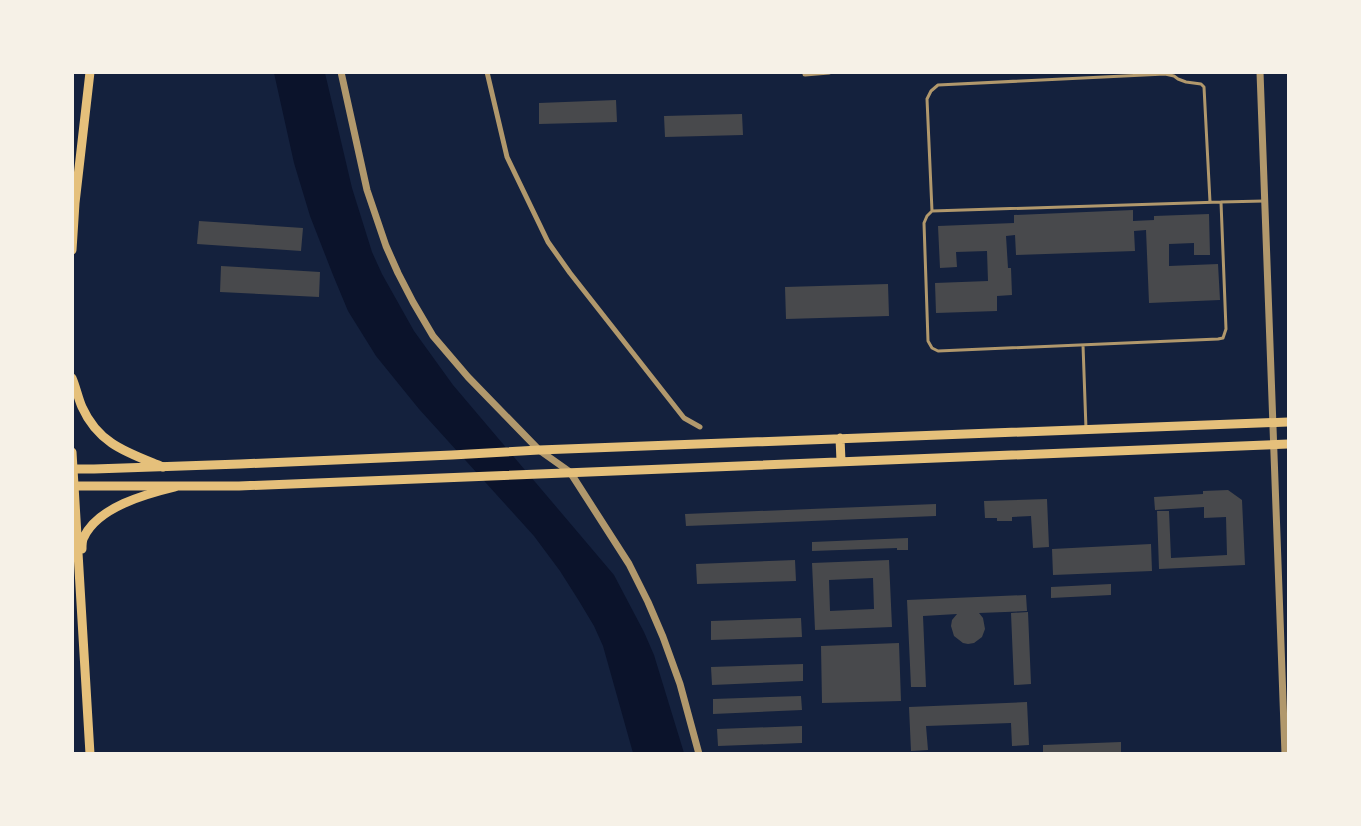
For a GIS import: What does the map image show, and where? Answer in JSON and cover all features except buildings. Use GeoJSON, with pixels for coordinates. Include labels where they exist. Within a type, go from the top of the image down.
{"type":"FeatureCollection","features":[{"type":"Feature","properties":{"kind":"main road"},"geometry":{"type":"LineString","coordinates":[[72,250],[75,203],[90,72]]}},
{"type":"Feature","properties":{"kind":"main road"},"geometry":{"type":"LineString","coordinates":[[72,378],[82,407],[92,423],[106,439],[121,450],[163,467]]}},
{"type":"Feature","properties":{"kind":"main road"},"geometry":{"type":"LineString","coordinates":[[73,469],[1288,422]]}},
{"type":"Feature","properties":{"kind":"main road"},"geometry":{"type":"LineString","coordinates":[[840,438],[841,462]]}},
{"type":"Feature","properties":{"kind":"main road"},"geometry":{"type":"LineString","coordinates":[[73,486],[240,486],[1288,444]]}},
{"type":"Feature","properties":{"kind":"main road"},"geometry":{"type":"LineString","coordinates":[[72,452],[90,754]]}},
{"type":"Feature","properties":{"kind":"main road"},"geometry":{"type":"LineString","coordinates":[[79,561],[84,538],[94,523],[110,511],[131,500],[175,487]]}},
{"type":"Feature","properties":{"kind":"street"},"geometry":{"type":"LineString","coordinates":[[341,72],[367,190],[386,246],[409,295],[433,336],[468,377],[539,450],[570,472],[629,564],[663,637],[680,684],[699,754]]}},
{"type":"Feature","properties":{"kind":"street"},"geometry":{"type":"LineString","coordinates":[[487,72],[507,157],[548,242],[570,273],[684,418],[700,427]]}},
{"type":"Feature","properties":{"kind":"street"},"geometry":{"type":"LineString","coordinates":[[805,72],[805,74],[830,72]]}},
{"type":"Feature","properties":{"kind":"street"},"geometry":{"type":"LineString","coordinates":[[1260,72],[1285,754]]}},
{"type":"Feature","properties":{"kind":"lane"},"geometry":{"type":"LineString","coordinates":[[932,211],[927,99],[931,91],[938,85],[1165,74],[1186,82],[1202,84],[1204,87],[1210,202]]}},
{"type":"Feature","properties":{"kind":"lane"},"geometry":{"type":"LineString","coordinates":[[1221,202],[1226,329],[1223,338],[1218,340],[938,350],[932,348],[928,341],[924,223],[932,211],[1210,202],[1265,201]]}},
{"type":"Feature","properties":{"kind":"lane"},"geometry":{"type":"LineString","coordinates":[[1083,345],[1086,429]]}},
{"type":"Feature","properties":{"kind":"water"},"geometry":{"type":"Polygon","coordinates":[[[274,73],[325,73],[352,188],[372,252],[382,274],[414,331],[453,385],[614,575],[654,655],[684,753],[633,753],[603,646],[594,626],[560,571],[534,536],[419,409],[376,356],[348,311],[310,216],[294,163],[274,73]]]}}]}
